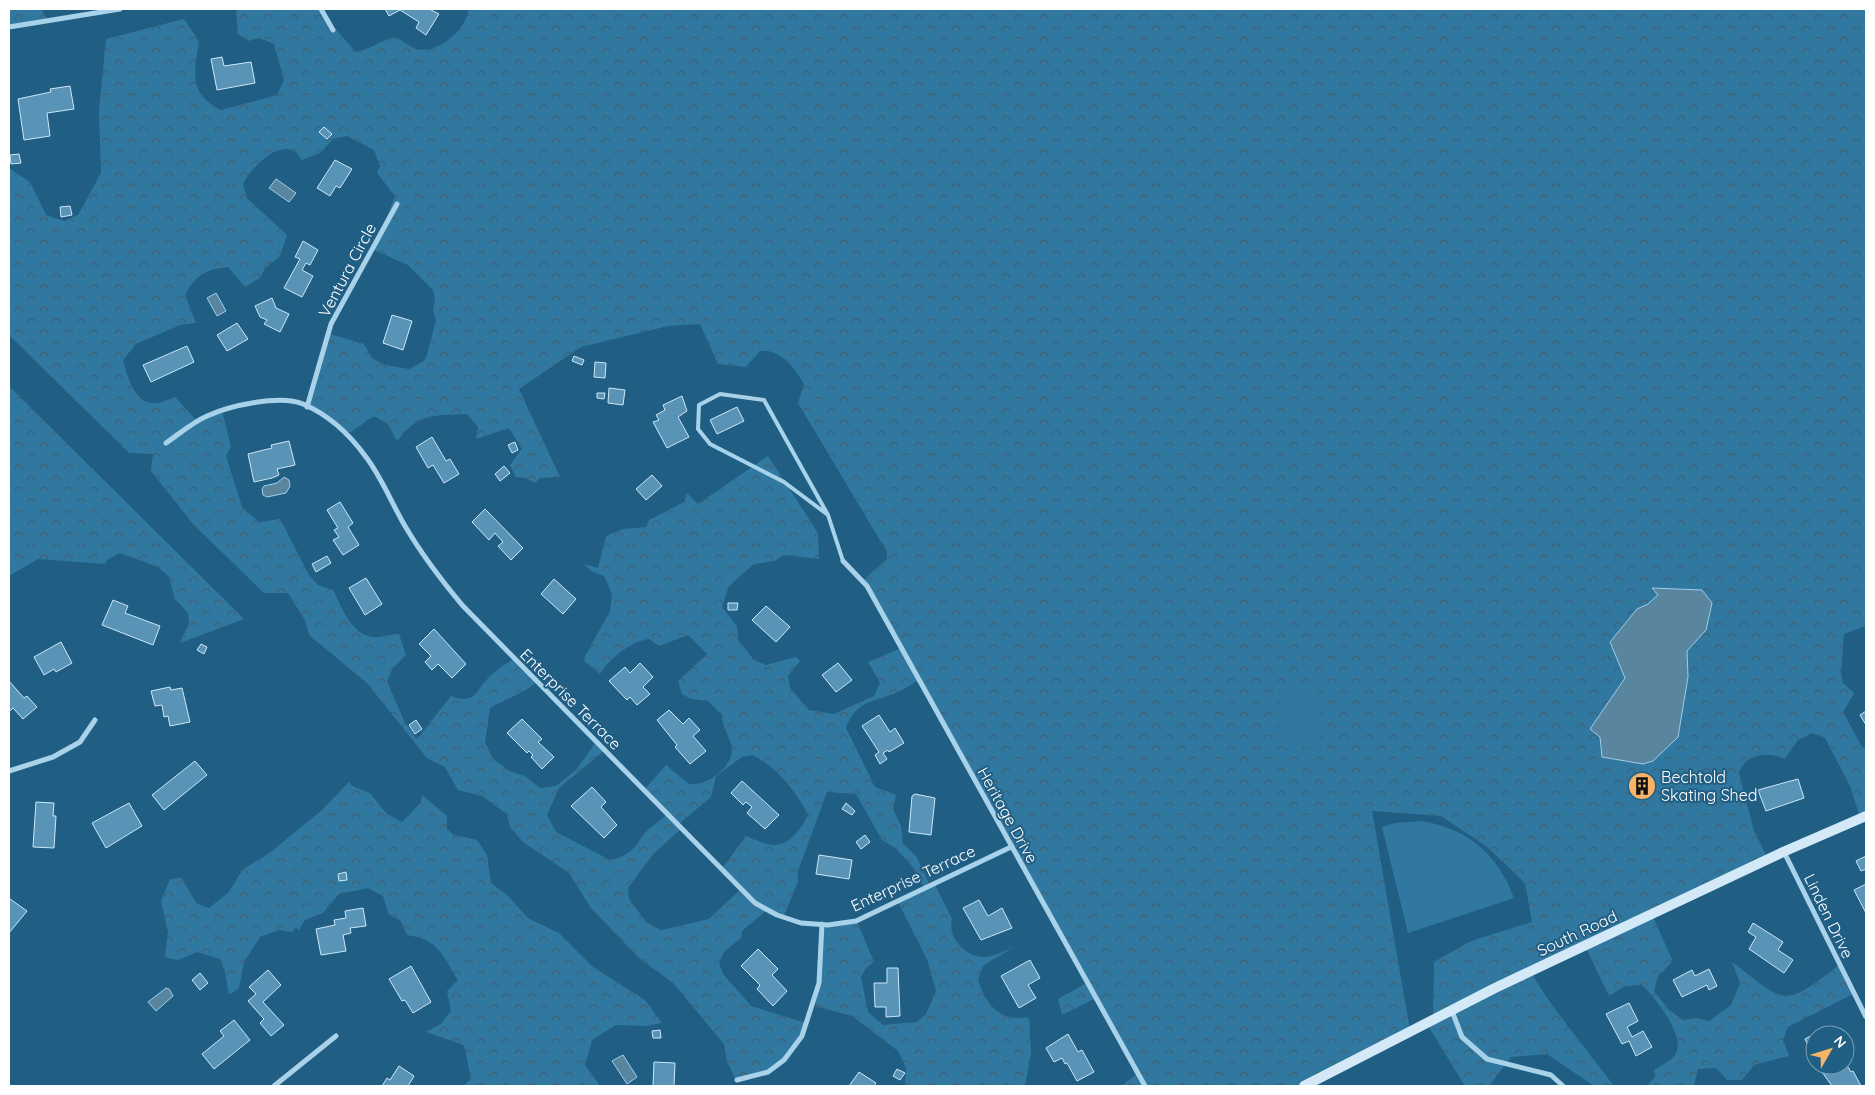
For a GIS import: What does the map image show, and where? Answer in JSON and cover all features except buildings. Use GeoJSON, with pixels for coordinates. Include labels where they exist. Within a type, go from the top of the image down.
{"type":"FeatureCollection","features":[{"type":"Feature","properties":{"kind":"street"},"geometry":{"type":"LineString","coordinates":[[9,27],[120,9]]}},
{"type":"Feature","properties":{"kind":"street"},"geometry":{"type":"LineString","coordinates":[[321,9],[333,30]]}},
{"type":"Feature","properties":{"kind":"street","name":"Ventura Circle"},"geometry":{"type":"LineString","coordinates":[[307,407],[331,324],[397,204]]}},
{"type":"Feature","properties":{"kind":"street","name":"Enterprise Terrace"},"geometry":{"type":"LineString","coordinates":[[166,443],[206,416],[231,407],[266,400],[302,404],[323,414],[349,436],[368,459],[406,527],[439,577],[463,606],[706,856],[756,903],[777,915],[801,923],[822,924],[856,921],[1011,846]]}},
{"type":"Feature","properties":{"kind":"street","name":"Heritage Drive"},"geometry":{"type":"LineString","coordinates":[[843,561],[867,586],[1145,1086]]}},
{"type":"Feature","properties":{"kind":"street"},"geometry":{"type":"LineString","coordinates":[[9,771],[53,757],[80,742],[94,720]]}},
{"type":"Feature","properties":{"kind":"street","name":"South Road"},"geometry":{"type":"LineString","coordinates":[[1304,1086],[1452,1011],[1783,852],[1866,816]]}},
{"type":"Feature","properties":{"kind":"street","name":"Linden Drive"},"geometry":{"type":"LineString","coordinates":[[1783,852],[1866,1017]]}},
{"type":"Feature","properties":{"kind":"street"},"geometry":{"type":"LineString","coordinates":[[737,1080],[768,1072],[784,1060],[802,1036],[819,983],[822,924]]}},
{"type":"Feature","properties":{"kind":"street"},"geometry":{"type":"LineString","coordinates":[[1452,1011],[1462,1037],[1487,1058],[1551,1075],[1563,1086]]}},
{"type":"Feature","properties":{"kind":"street"},"geometry":{"type":"LineString","coordinates":[[274,1086],[336,1036]]}},
{"type":"Feature","properties":{"kind":"lane"},"geometry":{"type":"LineString","coordinates":[[828,515],[784,482],[710,444],[698,429],[699,405],[720,394],[764,400],[828,515],[843,561]]}},
{"type":"Feature","properties":{"kind":"green space"},"geometry":{"type":"Polygon","coordinates":[[[9,9],[41,9],[47,18],[9,25],[9,9]]]}},
{"type":"Feature","properties":{"kind":"green space"},"geometry":{"type":"Polygon","coordinates":[[[236,9],[322,9],[331,24],[356,52],[395,37],[416,49],[434,48],[450,39],[457,32],[467,17],[469,9],[1866,9],[1866,626],[1844,634],[1841,673],[1843,683],[1854,693],[1843,712],[1862,747],[1866,748],[1866,815],[1859,814],[1850,786],[1825,738],[1812,733],[1798,740],[1785,759],[1771,755],[1752,758],[1746,762],[1739,773],[1754,831],[1767,857],[1651,913],[1673,961],[1658,976],[1654,991],[1669,1010],[1683,1020],[1697,1018],[1709,1021],[1731,1005],[1740,983],[1732,962],[1764,987],[1786,996],[1807,989],[1839,965],[1853,994],[1788,1027],[1783,1040],[1789,1056],[1754,1065],[1742,1080],[1727,1080],[1716,1068],[1698,1069],[1694,1086],[1647,1086],[1655,1077],[1654,1070],[1670,1061],[1676,1053],[1678,1045],[1673,1027],[1661,1007],[1642,985],[1625,986],[1609,996],[1585,946],[1530,971],[1560,1015],[1614,1086],[1594,1086],[1547,1054],[1511,1057],[1489,1086],[1465,1086],[1427,1024],[1433,1014],[1434,962],[1471,941],[1532,922],[1525,883],[1486,846],[1441,816],[1372,811],[1410,1030],[1302,1086],[1121,1086],[1137,1074],[1096,998],[1062,1015],[1058,999],[1085,984],[1086,979],[918,680],[897,692],[863,705],[854,713],[846,728],[875,787],[896,795],[893,809],[901,826],[903,844],[916,856],[929,883],[934,883],[952,919],[952,933],[959,945],[970,954],[984,957],[995,955],[1014,947],[983,966],[978,980],[985,997],[996,1010],[1010,1017],[1029,1017],[1031,1053],[1025,1086],[905,1086],[906,1068],[898,1051],[852,1016],[815,1006],[820,982],[825,923],[857,921],[874,962],[866,968],[861,977],[868,1012],[883,1025],[917,1022],[926,1014],[936,991],[927,959],[898,902],[923,886],[913,867],[895,848],[882,840],[856,794],[827,792],[798,871],[798,882],[784,915],[767,910],[742,931],[741,938],[724,952],[719,963],[723,974],[751,1006],[806,1023],[796,1044],[779,1062],[759,1074],[736,1080],[727,1062],[724,1044],[673,983],[639,958],[591,908],[569,873],[523,842],[510,827],[507,814],[482,796],[458,790],[445,767],[427,758],[367,683],[309,635],[305,620],[288,593],[264,593],[193,524],[151,471],[153,454],[129,453],[9,335],[9,168],[30,182],[46,215],[64,221],[78,215],[101,173],[99,110],[106,39],[184,19],[199,41],[195,72],[198,89],[203,97],[221,110],[277,95],[284,80],[274,44],[259,38],[248,41],[238,34],[236,9]],[[347,136],[333,139],[320,153],[302,160],[294,151],[287,149],[272,153],[257,165],[243,184],[247,198],[287,235],[280,256],[265,268],[260,278],[245,287],[228,267],[208,271],[197,278],[185,295],[196,323],[180,325],[136,344],[123,360],[130,381],[137,395],[143,400],[149,403],[158,403],[175,397],[196,420],[222,411],[231,446],[226,456],[242,507],[259,522],[280,519],[309,575],[318,585],[333,590],[352,625],[364,635],[378,637],[399,634],[406,655],[393,668],[387,681],[404,721],[417,739],[451,696],[465,699],[474,696],[492,674],[515,658],[537,681],[521,693],[490,708],[485,743],[494,760],[510,771],[525,776],[540,788],[556,786],[576,770],[596,742],[605,750],[559,788],[547,815],[556,832],[610,860],[621,857],[632,849],[647,831],[666,815],[645,789],[666,765],[689,784],[701,783],[716,775],[726,766],[732,754],[732,747],[722,715],[708,701],[691,699],[682,694],[678,681],[707,654],[688,635],[659,646],[649,639],[635,643],[615,656],[600,674],[583,660],[610,611],[612,594],[604,576],[591,571],[584,564],[598,568],[606,536],[623,529],[646,527],[649,520],[684,502],[687,493],[698,504],[768,456],[818,533],[819,559],[784,555],[775,561],[754,564],[729,586],[722,607],[737,626],[738,640],[754,660],[766,665],[796,657],[800,661],[788,676],[790,688],[809,710],[834,714],[874,696],[880,683],[868,662],[901,648],[863,580],[887,559],[887,552],[798,403],[804,384],[796,371],[781,356],[768,351],[760,351],[746,367],[718,364],[700,324],[668,326],[581,347],[519,389],[560,477],[540,478],[535,483],[526,478],[516,477],[510,465],[522,449],[509,428],[476,439],[478,427],[467,414],[436,416],[420,420],[397,441],[388,424],[374,416],[351,432],[347,432],[309,404],[330,334],[364,344],[372,358],[385,365],[409,369],[424,361],[436,320],[433,310],[435,299],[433,290],[408,265],[374,250],[395,196],[377,173],[380,166],[374,150],[347,136]],[[1653,588],[1659,595],[1648,604],[1637,609],[1610,641],[1625,678],[1591,729],[1600,737],[1602,757],[1643,764],[1688,677],[1687,651],[1706,630],[1712,603],[1702,590],[1653,588]],[[752,755],[742,757],[716,776],[711,797],[680,823],[680,830],[654,853],[628,888],[629,899],[647,923],[662,930],[709,919],[741,889],[723,867],[746,836],[773,845],[785,842],[795,835],[808,815],[792,789],[777,772],[752,755]]]}},
{"type":"Feature","properties":{"kind":"green space"},"geometry":{"type":"Polygon","coordinates":[[[9,386],[244,619],[180,643],[189,623],[188,613],[175,599],[169,577],[158,567],[120,553],[107,560],[105,564],[38,559],[9,576],[9,386]]]}},
{"type":"Feature","properties":{"kind":"green space"},"geometry":{"type":"Polygon","coordinates":[[[1318,688],[1321,746],[1283,748],[1279,690],[1318,688]]]}},
{"type":"Feature","properties":{"kind":"green space"},"geometry":{"type":"Polygon","coordinates":[[[349,782],[352,786],[370,793],[387,814],[402,822],[421,802],[422,795],[447,816],[447,829],[454,835],[477,840],[487,855],[491,883],[507,895],[528,918],[559,933],[593,967],[645,1000],[662,1023],[646,1026],[616,1025],[592,1040],[585,1065],[600,1086],[463,1086],[471,1079],[464,1045],[426,1032],[441,1024],[451,1011],[447,991],[458,980],[438,950],[427,940],[407,935],[400,920],[389,915],[383,896],[368,888],[339,894],[323,913],[305,920],[299,930],[296,927],[292,932],[279,930],[260,937],[244,962],[239,988],[229,995],[225,972],[220,959],[197,952],[178,960],[165,957],[168,932],[161,901],[170,879],[182,878],[196,903],[209,908],[229,892],[242,870],[268,854],[321,811],[349,782]]]}},
{"type":"Feature","properties":{"kind":"green space"},"geometry":{"type":"Polygon","coordinates":[[[1421,821],[1453,830],[1479,846],[1499,868],[1514,898],[1408,933],[1382,827],[1395,823],[1421,821]]]}},
{"type":"Feature","properties":{"kind":"shaded area"},"geometry":{"type":"Polygon","coordinates":[[[276,179],[296,193],[289,202],[269,188],[276,179]]]}},
{"type":"Feature","properties":{"kind":"shaded area"},"geometry":{"type":"Polygon","coordinates":[[[216,293],[226,311],[217,316],[207,298],[216,293]]]}},
{"type":"Feature","properties":{"kind":"shaded area"},"geometry":{"type":"Polygon","coordinates":[[[284,477],[289,480],[290,486],[286,493],[267,497],[263,495],[262,489],[264,486],[277,483],[284,477]]]}},
{"type":"Feature","properties":{"kind":"shaded area"},"geometry":{"type":"Polygon","coordinates":[[[1652,588],[1702,590],[1712,603],[1706,630],[1687,651],[1688,677],[1678,737],[1653,761],[1643,764],[1602,757],[1600,737],[1590,729],[1625,678],[1610,642],[1637,609],[1648,604],[1658,595],[1652,588]]]}},
{"type":"Feature","properties":{"kind":"shaded area"},"geometry":{"type":"Polygon","coordinates":[[[166,988],[169,989],[173,996],[156,1011],[148,1002],[166,988]]]}},
{"type":"Feature","properties":{"kind":"shaded area"},"geometry":{"type":"Polygon","coordinates":[[[623,1055],[637,1077],[627,1084],[612,1061],[623,1055]]]}},
{"type":"Feature","properties":{"kind":"place","name":"Bechtold Skating Shed"},"geometry":{"type":"Point","coordinates":[1642,786]}}]}
